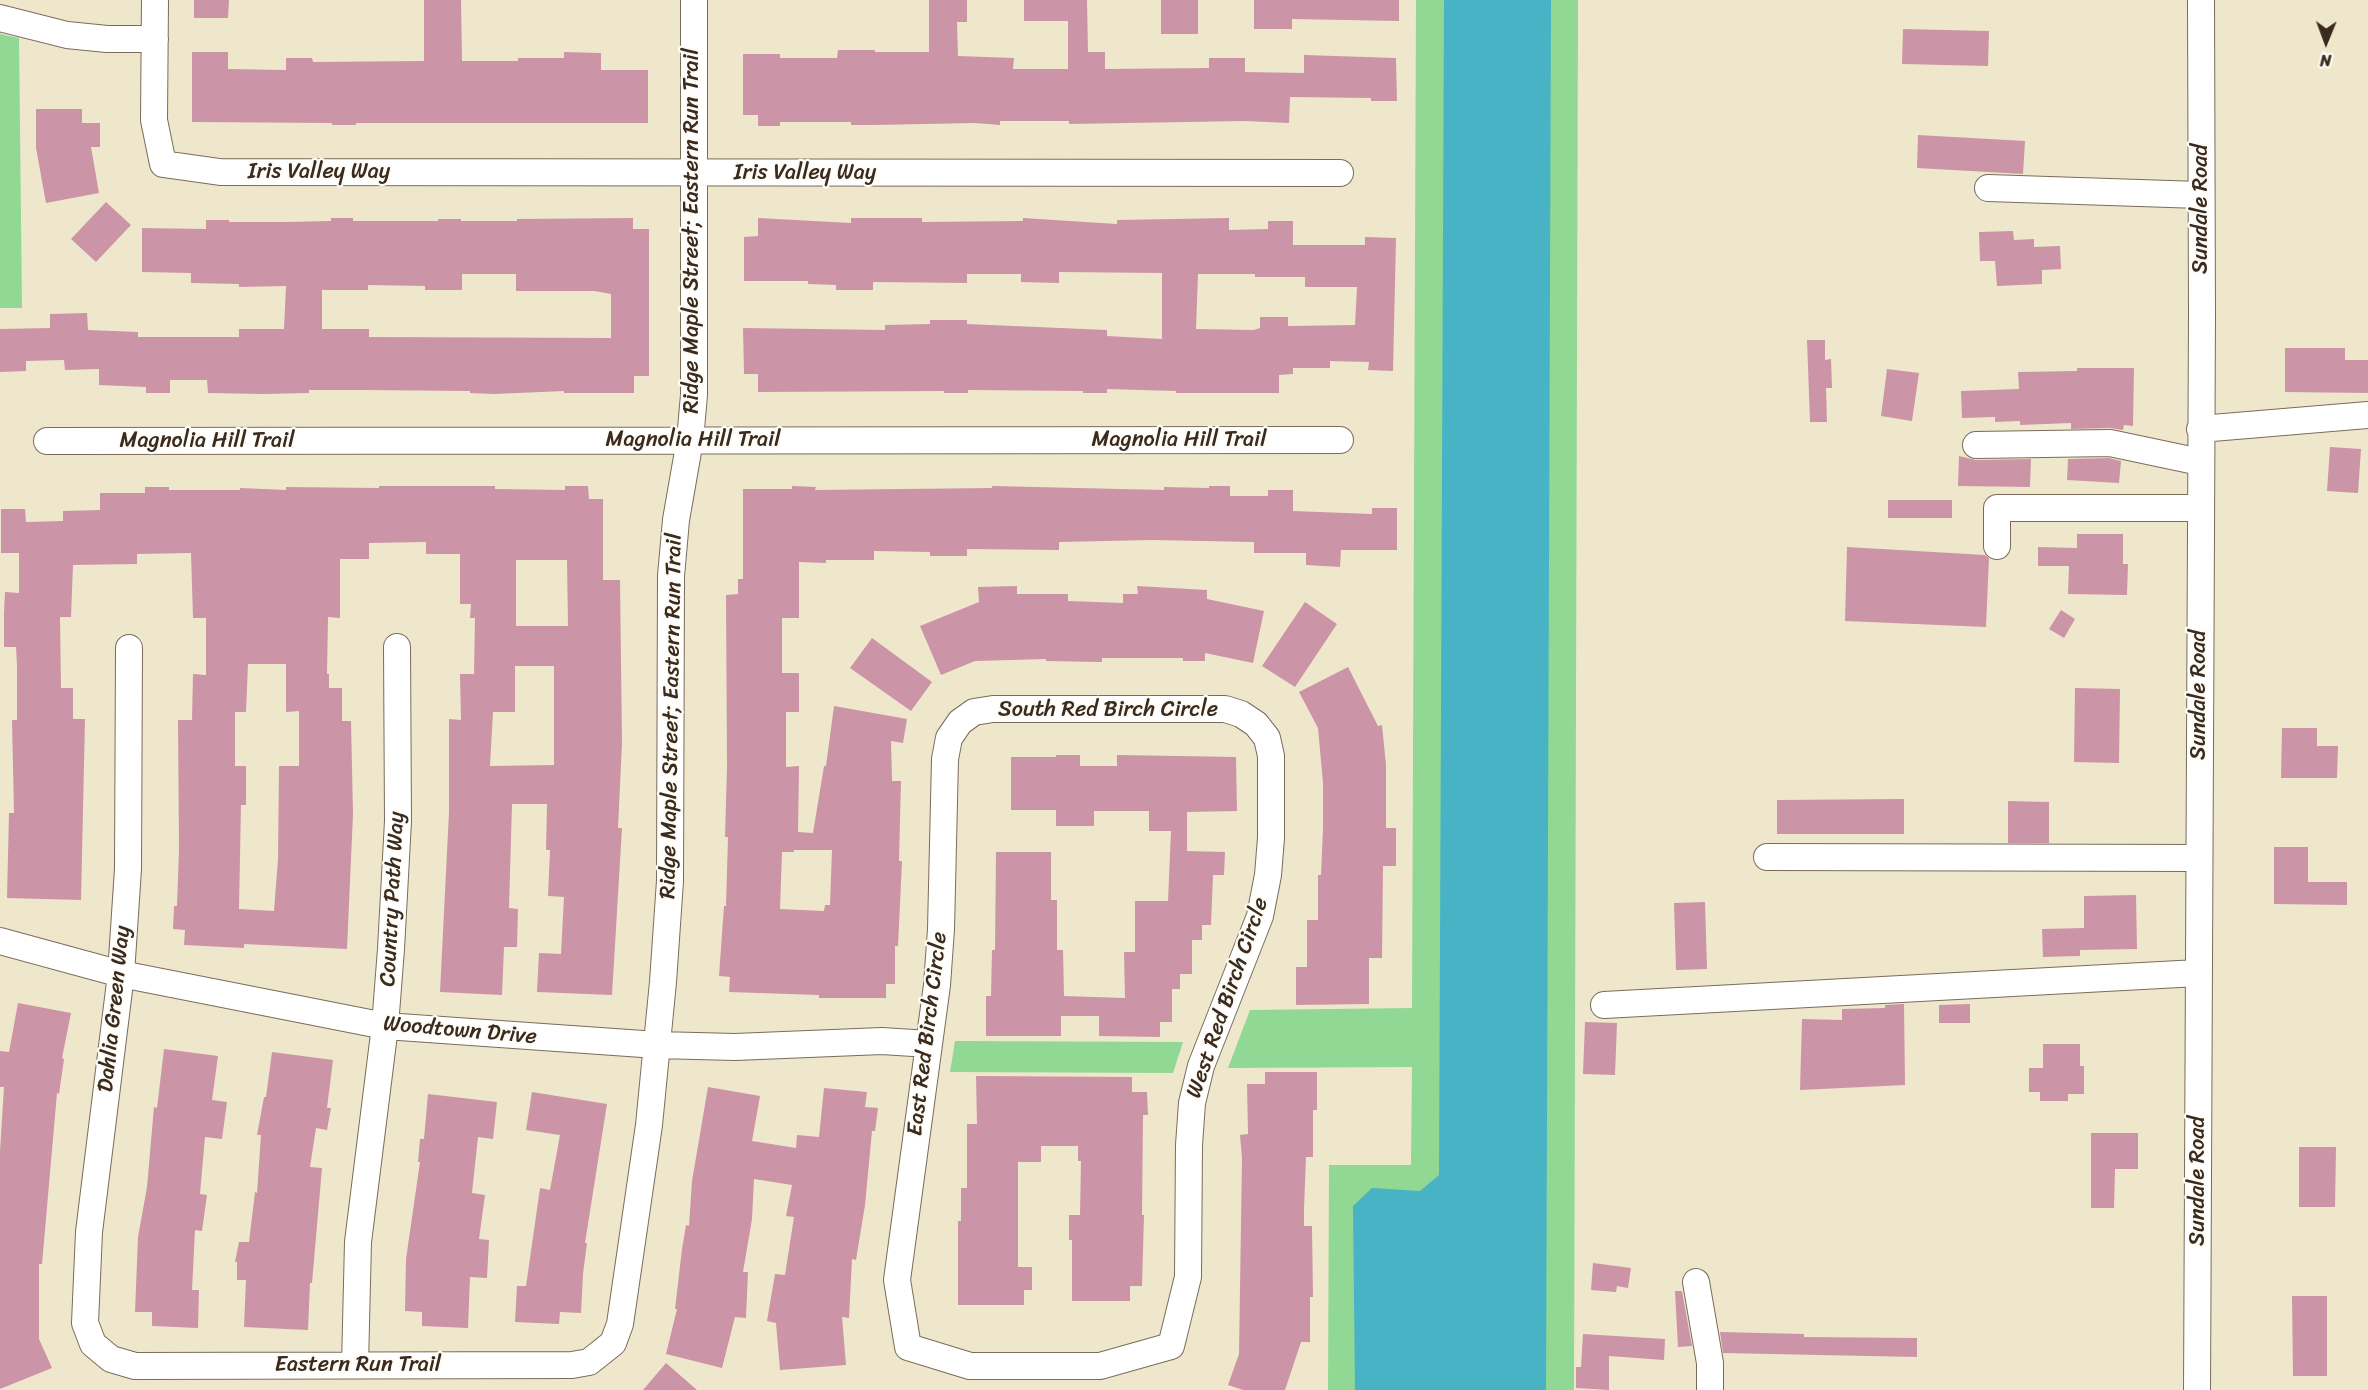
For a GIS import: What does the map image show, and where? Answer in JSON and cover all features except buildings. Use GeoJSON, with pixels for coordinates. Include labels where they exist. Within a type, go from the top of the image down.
{"type":"FeatureCollection","features":[{"type":"Feature","properties":{"kind":"street"},"geometry":{"type":"LineString","coordinates":[[0,18],[67,35],[107,39],[155,39],[155,0]]}},
{"type":"Feature","properties":{"kind":"street","name":"Ridge Maple Street; Eastern Run Trail"},"geometry":{"type":"LineString","coordinates":[[603,1353],[613,1343],[620,1324],[648,1125],[670,881],[672,576],[676,520],[690,440],[694,395],[694,0]]}},
{"type":"Feature","properties":{"kind":"street","name":"Sundale Road"},"geometry":{"type":"LineString","coordinates":[[2197,1390],[2201,0]]}},
{"type":"Feature","properties":{"kind":"street","name":"Iris Valley Way"},"geometry":{"type":"LineString","coordinates":[[155,39],[154,120],[163,164],[220,172],[1341,173]]}},
{"type":"Feature","properties":{"kind":"street"},"geometry":{"type":"LineString","coordinates":[[1988,188],[2200,195]]}},
{"type":"Feature","properties":{"kind":"street"},"geometry":{"type":"LineString","coordinates":[[2200,429],[2368,415]]}},
{"type":"Feature","properties":{"kind":"street","name":"Magnolia Hill Trail"},"geometry":{"type":"LineString","coordinates":[[46,441],[1340,440]]}},
{"type":"Feature","properties":{"kind":"street"},"geometry":{"type":"LineString","coordinates":[[1976,445],[2110,443],[2200,462]]}},
{"type":"Feature","properties":{"kind":"street"},"geometry":{"type":"LineString","coordinates":[[1997,546],[1997,508],[2200,508]]}},
{"type":"Feature","properties":{"kind":"street","name":"Country Path Way"},"geometry":{"type":"LineString","coordinates":[[355,1365],[358,1242],[385,1026],[398,821],[397,647]]}},
{"type":"Feature","properties":{"kind":"street","name":"Dahlia Green Way"},"geometry":{"type":"LineString","coordinates":[[111,1359],[93,1344],[85,1323],[89,1232],[121,974],[128,869],[129,648]]}},
{"type":"Feature","properties":{"kind":"street","name":"South Red Birch Circle"},"geometry":{"type":"LineString","coordinates":[[960,722],[974,712],[993,709],[1225,709],[1241,714],[1256,724]]}},
{"type":"Feature","properties":{"kind":"street","name":"East Red Birch Circle"},"geometry":{"type":"LineString","coordinates":[[908,1347],[897,1280],[937,985],[941,929],[945,759],[950,738],[960,722]]}},
{"type":"Feature","properties":{"kind":"street","name":"West Red Birch Circle"},"geometry":{"type":"LineString","coordinates":[[908,1347],[970,1366],[1100,1366],[1171,1346],[1188,1277],[1188,1145],[1192,1103],[1201,1066],[1260,916],[1268,875],[1271,838],[1271,756],[1267,738],[1256,724]]}},
{"type":"Feature","properties":{"kind":"street"},"geometry":{"type":"LineString","coordinates":[[1767,857],[2199,858]]}},
{"type":"Feature","properties":{"kind":"street","name":"Woodtown Drive"},"geometry":{"type":"LineString","coordinates":[[0,941],[121,974],[385,1026],[657,1045],[735,1047],[882,1041],[929,1044]]}},
{"type":"Feature","properties":{"kind":"street"},"geometry":{"type":"LineString","coordinates":[[1604,1005],[2198,974]]}},
{"type":"Feature","properties":{"kind":"street"},"geometry":{"type":"LineString","coordinates":[[1696,1282],[1710,1364],[1710,1390]]}},
{"type":"Feature","properties":{"kind":"street","name":"Eastern Run Trail"},"geometry":{"type":"LineString","coordinates":[[111,1359],[135,1366],[572,1365],[590,1362],[603,1353]]}},
{"type":"Feature","properties":{"kind":"green space"},"geometry":{"type":"Polygon","coordinates":[[[1416,0],[1578,0],[1574,1390],[1328,1390],[1329,1165],[1411,1165],[1412,1067],[1228,1068],[1250,1010],[1412,1008],[1416,0]]]}},
{"type":"Feature","properties":{"kind":"green space"},"geometry":{"type":"Polygon","coordinates":[[[0,34],[19,38],[22,308],[0,308],[0,34]]]}},
{"type":"Feature","properties":{"kind":"green space"},"geometry":{"type":"Polygon","coordinates":[[[955,1041],[1183,1042],[1173,1073],[950,1072],[955,1041]]]}},
{"type":"Feature","properties":{"kind":"water"},"geometry":{"type":"Polygon","coordinates":[[[1444,0],[1551,0],[1546,1390],[1355,1390],[1353,1206],[1372,1188],[1420,1191],[1439,1175],[1444,0]]]}}]}
